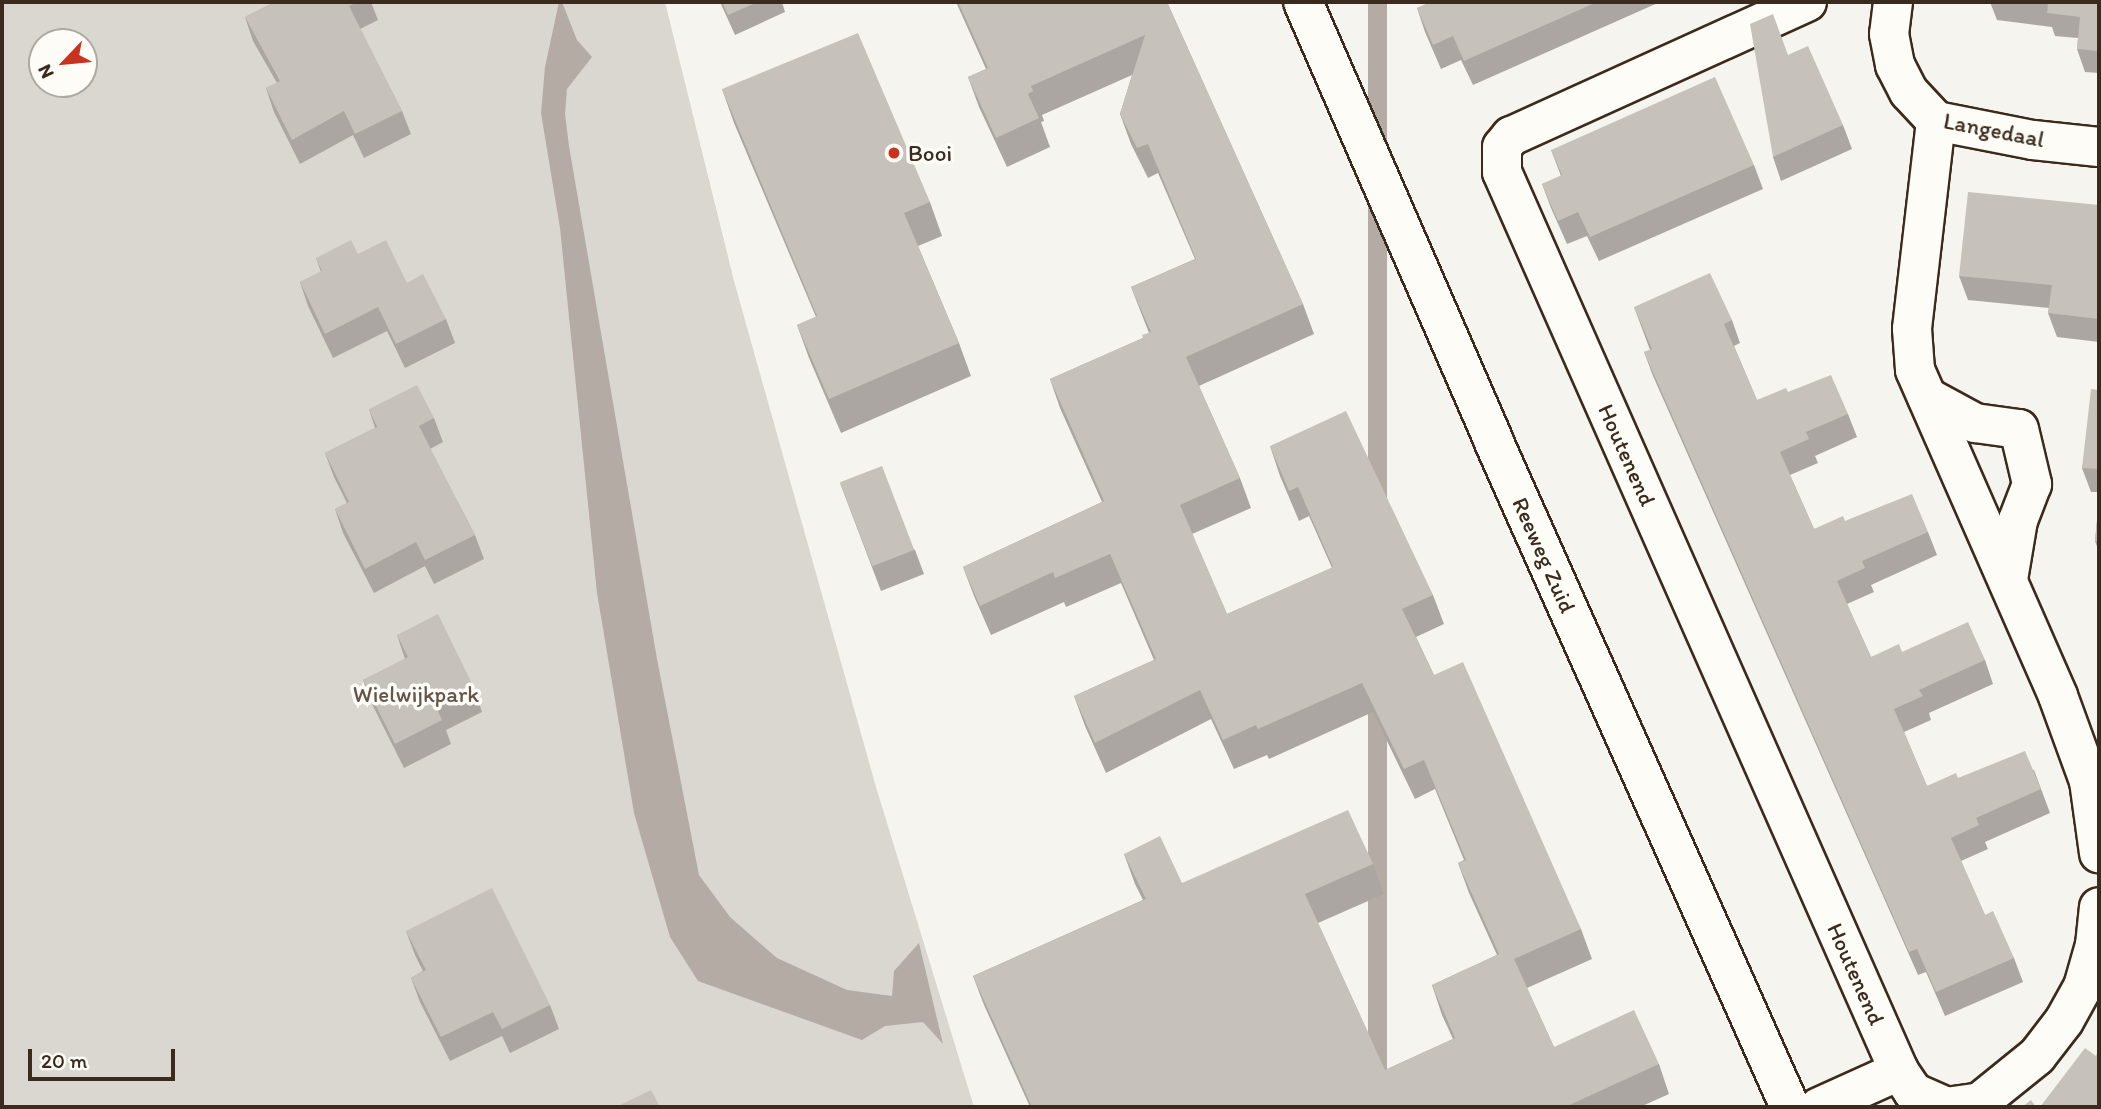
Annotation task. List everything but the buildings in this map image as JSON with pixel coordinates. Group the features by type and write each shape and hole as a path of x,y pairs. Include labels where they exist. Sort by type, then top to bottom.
{"street":[{"name":"Reeweg Zuid","path":"1303,2 1493,440 1790,1107"},
{"name":"Houtenend","path":"1807,2 1511,136 1502,147 1502,172 1899,1072 1913,1092 1946,1107 1980,1102 2007,1083 2037,1056 2064,1021 2083,987 2095,945 2099,907"},
{"name":"Langedaal","path":"1893,2 1889,34 1895,65 1909,92 1936,121 2033,140 2099,146"},
{"path":"1936,121 1912,329 1915,370 2058,696 2089,781 2099,853"},
{"path":"1927,397 1975,423 2018,429 2032,484 2018,520 2008,580"},
{"path":"1824,1105 1899,1072"}],"green space":[{"name":"Wielwijkpark","path":"2,2 665,2 734,281 876,787 974,1107 2,1107"}],"shaded area":[{"path":"559,2 562,2 577,40 592,57 567,89 565,114 569,146 657,659 699,875 730,917 777,958 847,990 892,996 894,971 919,943 943,1044 923,1022 885,1026 862,1040 698,981 670,937 634,813 597,593 560,228 541,113 545,67"},
{"path":"1368,2 1387,2 1387,1107 1368,1107"}],"place":[{"name":"Booi","path":"894,153"}]}
